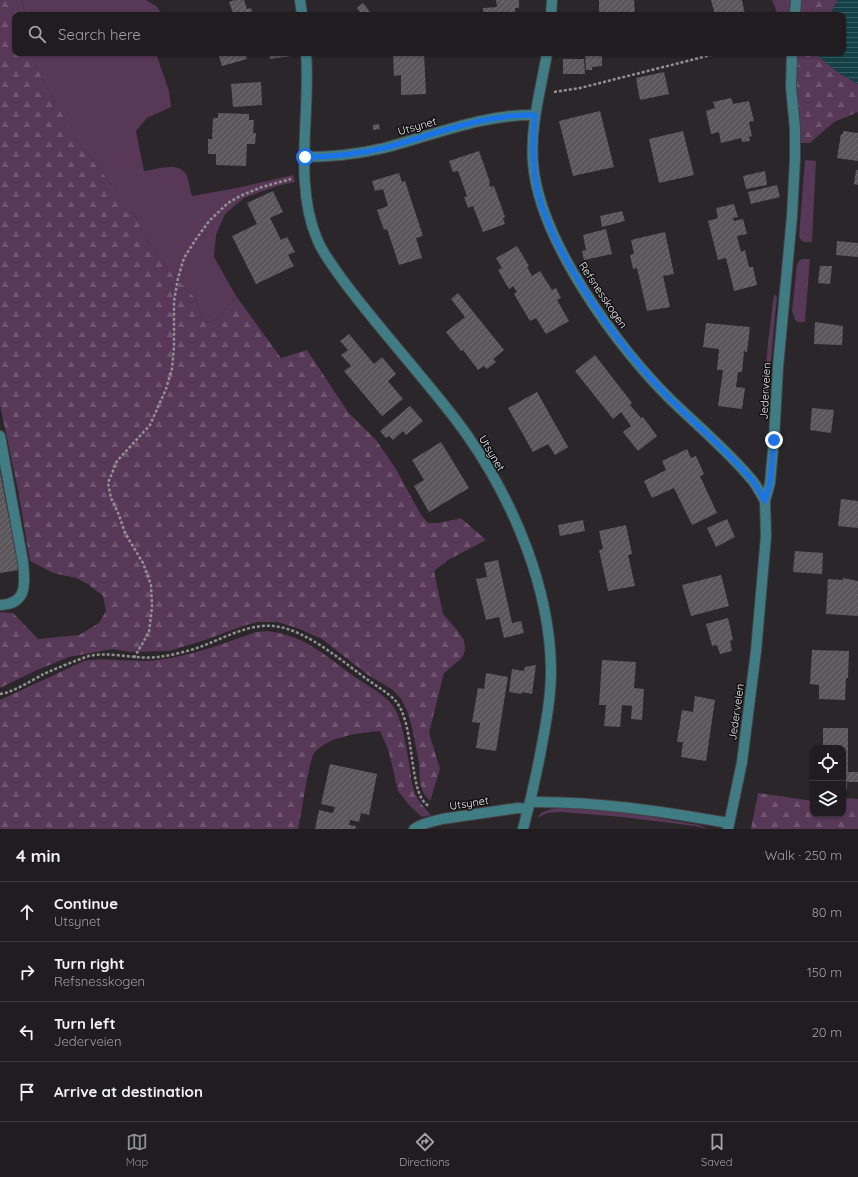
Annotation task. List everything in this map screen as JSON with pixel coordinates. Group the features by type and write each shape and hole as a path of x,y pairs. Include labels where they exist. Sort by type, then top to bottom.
{"street":[{"path":"300,0 302,12"},
{"path":"551,12 552,0"},
{"path":"795,12 796,0"},
{"name":"Utsynet","path":"306,56 306,198 309,219 318,242 328,260 362,307 415,369 468,435 510,510 521,534 537,578 549,633 550,690 546,724 530,806 523,829"},
{"name":"Refsnesskogen","path":"546,56 535,115 533,163 539,196 545,216 561,250 581,285 608,325 635,360 669,398 731,457 753,481 765,501"},
{"name":"Jederveien","path":"643,810 729,826 742,762 756,651 766,536 765,501 770,483 778,367 792,216 795,129 791,87 792,56"},
{"name":"Utsynet","path":"305,157 348,155 382,148 480,121 514,115 535,115"},
{"path":"0,436 23,562 24,576 21,596 15,602 0,605"},
{"name":"Utsynet","path":"414,829 418,826 442,819 550,802 643,810"}],"path":[{"path":"540,94 580,88 707,56"},
{"path":"134,658 149,632 152,607 151,585 143,563 125,533 111,498 108,483 117,461 150,425 166,389 172,369 174,347 174,301 178,278 184,258 196,238 210,220 228,203 240,196 262,187 305,174"},
{"path":"1,695 45,673 88,656 99,655 134,658 157,657 203,646 250,628 263,626 286,629 304,636 330,651 361,676 383,690 395,700 405,721 410,741 415,782 420,796 425,804 440,814 442,819"}],"green space":[{"path":"0,0 22,0 24,12 12,12 12,56 33,56 42,79 75,137 117,192 131,207 144,236 169,270 194,297 204,321 212,322 219,317 236,296 281,358 307,350 348,412 376,440 396,469 421,515 428,523 439,523 461,518 486,540 448,560 434,571 443,614 464,640 465,650 462,658 444,673 429,733 440,769 430,801 424,794 420,784 419,763 413,732 408,713 401,699 393,690 368,675 322,639 297,628 277,622 258,622 246,625 169,651 130,652 113,649 69,657 0,688 0,612 13,613 38,639 79,635 99,623 106,611 103,596 88,584 76,578 53,573 30,561 18,490 0,405"},
{"path":"22,0 146,0 156,6 161,12 24,12"},
{"path":"772,0 816,0 811,12 777,12"},
{"path":"816,0 838,0 832,12 811,12"},
{"path":"33,56 157,56 169,91 171,107 147,118 136,131 144,171 166,167 178,168 182,170 187,176 192,196 237,188 293,175 295,182 277,186 244,198 225,214 216,235 214,257 236,296 219,317 212,322 204,321 194,297 169,270 144,236 131,207 117,192 75,137 42,79"},
{"path":"796,56 818,56 839,73 858,84 858,112 834,122 810,143 801,143 795,86"},
{"path":"805,160 816,161 812,242 804,242 799,236"},
{"path":"803,259 810,259 805,322 798,322 795,320 792,311 797,264"},
{"path":"774,294 777,297 768,391 764,392 768,342"},
{"path":"268,631 295,638 307,643 381,694 394,707 402,727 414,791 420,802 431,815 422,817 409,805 398,791 389,752 380,731 354,734 336,739 320,747 314,753 298,829 0,829 0,700 84,661 149,661 171,658 208,649 256,632"},
{"path":"758,793 810,801 810,817 846,817 846,799 858,799 858,829 751,829"},
{"path":"577,808 629,814 699,825 707,829 695,826 622,817 560,812 547,813 537,818 539,815 550,809"}],"water":[{"path":"838,0 858,0 858,84 839,73 818,56 846,56 846,12 832,12"}],"building":[{"path":"244,0 247,9 251,8 252,12 233,12 229,2"},
{"path":"496,0 519,0 519,8 515,8 516,12 483,12 483,8 497,7"},
{"path":"599,0 634,0 635,12 599,12"},
{"path":"711,0 742,0 744,12 714,12"},
{"path":"363,3 370,12 360,12 357,8"},
{"path":"219,56 246,56 247,59 222,66"},
{"path":"270,56 292,56 270,59"},
{"path":"393,56 424,56 426,94 401,95 401,75 394,76"},
{"path":"585,56 602,56 602,66 592,67 592,70 586,70"},
{"path":"563,59 584,59 585,74 563,74"},
{"path":"664,72 669,94 640,100 636,78"},
{"path":"261,82 262,105 233,107 231,84"},
{"path":"731,98 733,104 749,101 754,121 749,122 752,136 749,137 750,141 742,142 741,138 721,143 719,132 711,134 706,111 715,108 713,102"},
{"path":"600,111 614,167 573,176 559,121"},
{"path":"218,113 249,114 249,120 254,120 253,133 256,133 255,144 247,144 246,166 216,165 216,154 208,154 208,139 212,139 213,118 218,118"},
{"path":"379,124 380,129 373,130 373,125"},
{"path":"683,131 694,175 659,183 649,139"},
{"path":"843,131 858,133 858,161 837,158 841,134 843,134"},
{"path":"479,151 490,182 490,187 494,186 505,217 503,218 505,224 483,232 473,206 468,208 464,197 467,196 458,171 453,172 449,161"},
{"path":"856,170 858,170 858,185 854,184"},
{"path":"765,171 767,185 746,189 743,176"},
{"path":"399,173 402,182 405,181 423,236 416,238 422,258 399,265 387,229 384,230 377,210 388,206 383,189 375,191 372,181"},
{"path":"777,185 780,197 751,204 748,192"},
{"path":"273,191 283,212 270,218 281,240 287,237 295,252 288,255 294,266 256,284 232,236 257,224 247,203"},
{"path":"734,204 738,217 733,218 734,221 743,219 747,234 737,236 741,252 745,250 749,267 753,267 757,285 734,291 726,258 718,260 708,221 718,218 716,208"},
{"path":"622,211 625,221 602,227 600,216"},
{"path":"606,229 612,254 584,260 582,251 586,250 583,235"},
{"path":"665,232 674,274 663,276 670,307 647,311 637,268 633,269 630,255 634,254 631,240"},
{"path":"837,241 858,243 858,257 836,255"},
{"path":"517,246 529,266 527,267 532,276 540,271 552,290 556,288 561,298 557,300 569,321 546,334 536,318 530,321 514,294 517,292 513,286 509,289 498,270 502,268 496,258"},
{"path":"820,266 832,266 830,284 818,283"},
{"path":"458,293 504,350 493,359 496,362 487,369 484,366 478,370 463,350 461,351 446,332 465,317 451,299"},
{"path":"815,322 843,326 842,345 814,344"},
{"path":"706,323 750,327 747,352 744,351 742,372 738,372 736,387 745,388 742,409 718,406 723,370 717,370 719,349 703,347"},
{"path":"349,334 374,364 382,357 396,374 388,381 403,399 382,416 344,371 351,366 341,355 348,350 340,341"},
{"path":"595,355 632,403 630,405 641,418 643,417 657,436 638,451 623,432 631,426 621,412 613,419 575,371"},
{"path":"537,392 568,447 555,455 548,444 533,452 508,408"},
{"path":"410,406 423,421 406,435 403,431 393,440 389,436 386,438 380,431"},
{"path":"812,408 834,410 831,433 810,430"},
{"path":"441,442 469,488 429,512 414,486 424,480 412,460"},
{"path":"687,449 691,458 696,456 704,474 700,476 717,513 692,525 674,488 652,498 644,481 666,470 662,461"},
{"path":"0,472 19,570 0,573"},
{"path":"841,499 858,501 858,528 838,526"},
{"path":"727,519 735,537 716,547 707,528"},
{"path":"583,520 585,531 560,536 558,525"},
{"path":"626,525 632,554 628,555 635,586 608,591 599,550 603,549 599,531"},
{"path":"795,551 823,553 822,574 793,572"},
{"path":"498,560 512,623 521,621 524,633 504,638 499,617 486,620 476,579 487,577 484,563"},
{"path":"721,575 729,606 691,616 682,585"},
{"path":"843,578 858,581 858,616 826,614 828,579 843,580"},
{"path":"728,618 733,640 730,641 732,651 720,654 717,645 712,646 706,624"},
{"path":"812,650 849,651 848,678 846,678 845,700 819,699 819,685 810,684"},
{"path":"602,660 636,662 634,688 644,689 642,720 631,719 632,706 622,705 620,727 604,726 606,705 599,705"},
{"path":"536,665 532,694 509,692 512,669 524,671 525,667"},
{"path":"486,673 508,677 496,751 476,748 480,723 472,722 478,688 484,689"},
{"path":"695,696 715,700 706,761 681,757 683,742 677,742 682,710 693,712"},
{"path":"823,728 848,728 848,772 858,772 858,782 847,782 846,789 846,745 823,745"},
{"path":"330,764 377,774 369,815 361,813 359,822 350,820 349,825 356,826 355,829 315,829 319,810 333,813 335,807 321,804"}],"route":[{"path":"305,157 348,155 382,148 480,121 504,116 535,115 533,163 535,179 545,216 561,250 581,285 608,325 635,360 669,398 731,457 753,481 765,501 770,483 774,440"}]}
